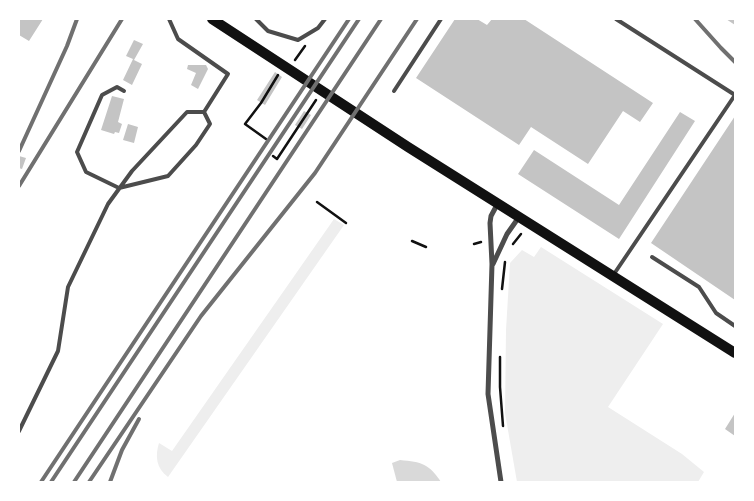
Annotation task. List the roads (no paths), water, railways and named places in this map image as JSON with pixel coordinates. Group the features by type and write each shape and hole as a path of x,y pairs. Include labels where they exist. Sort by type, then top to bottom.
{"main road":[{"path":"212,19 735,353"}],"street":[{"path":"498,203 491,216 492,264 488,394 501,482"},
{"path":"492,264 507,234 520,217"}],"lane":[{"path":"169,19 178,39 228,74 204,112"},
{"path":"256,19 268,31 298,40 318,28 325,19"},
{"path":"394,91 441,19"},
{"path":"612,275 635,245 735,94 616,19"},
{"path":"124,91 117,88 102,95 77,152 86,172 119,188 168,176 196,146 210,124 204,112"},
{"path":"19,431 58,351 68,287 108,204 132,171 187,112 204,112"},
{"path":"652,257 699,287 716,313 735,326"}],"railway":[{"path":"19,151 67,46 77,19"},
{"path":"19,186 122,19"},
{"path":"41,482 349,19"},
{"path":"51,482 359,19"},
{"path":"74,482 381,19"},
{"path":"89,482 201,316 315,173 417,19"},
{"path":"695,19 735,62"},
{"path":"110,482 122,450 139,419"}]}
